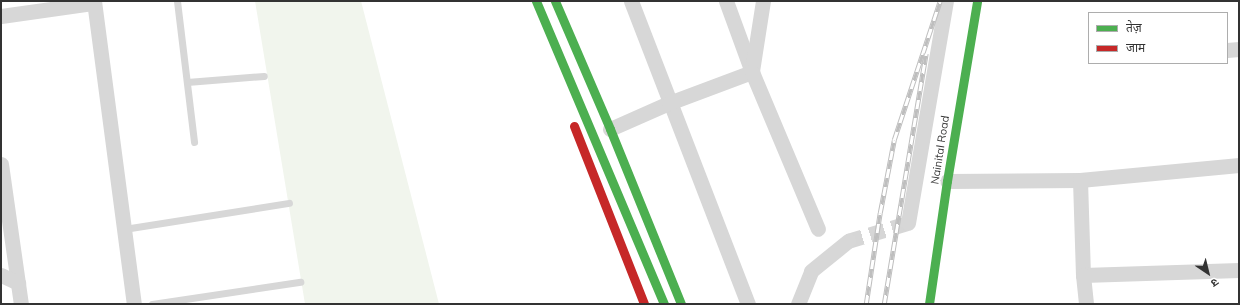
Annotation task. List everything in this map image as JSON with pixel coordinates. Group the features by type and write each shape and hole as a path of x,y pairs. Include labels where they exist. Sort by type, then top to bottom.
{"street":[{"path":"536,1 664,304"},
{"path":"555,1 610,129 681,304"},
{"path":"631,1 669,103 748,304"},
{"path":"726,1 752,72 818,229"},
{"path":"752,72 763,1"},
{"path":"908,223 946,1"},
{"name":"Nainital Road","path":"929,304 947,181 977,1"},
{"path":"1,16 94,2 134,304"},
{"path":"1228,50 1239,49"},
{"path":"610,129 669,103 752,72"},
{"path":"570,115 644,304"},
{"path":"1,164 21,304"},
{"path":"947,181 1080,180 1239,165"},
{"path":"1080,180 1083,275 1086,304"},
{"path":"798,304 811,271 848,241"},
{"path":"1083,275 1239,270"},
{"path":"1,275 18,283"}],"lane":[{"path":"177,1 194,142"},
{"path":"187,82 264,76"},
{"path":"124,229 289,203"},
{"path":"152,304 300,282"}],"shaded area":[{"path":"255,1 361,1 439,304 305,304"}],"tunnel":[{"path":"848,241 908,223"}],"railway":[{"path":"866,304 880,213 894,140 940,1"},
{"path":"884,304 926,54"}],"traffic: fast":[{"path":"536,1 664,304"},
{"path":"555,1 610,129 681,304"},
{"path":"929,304 947,181 977,1"}],"traffic: jam":[{"path":"574,126 644,304"}]}
